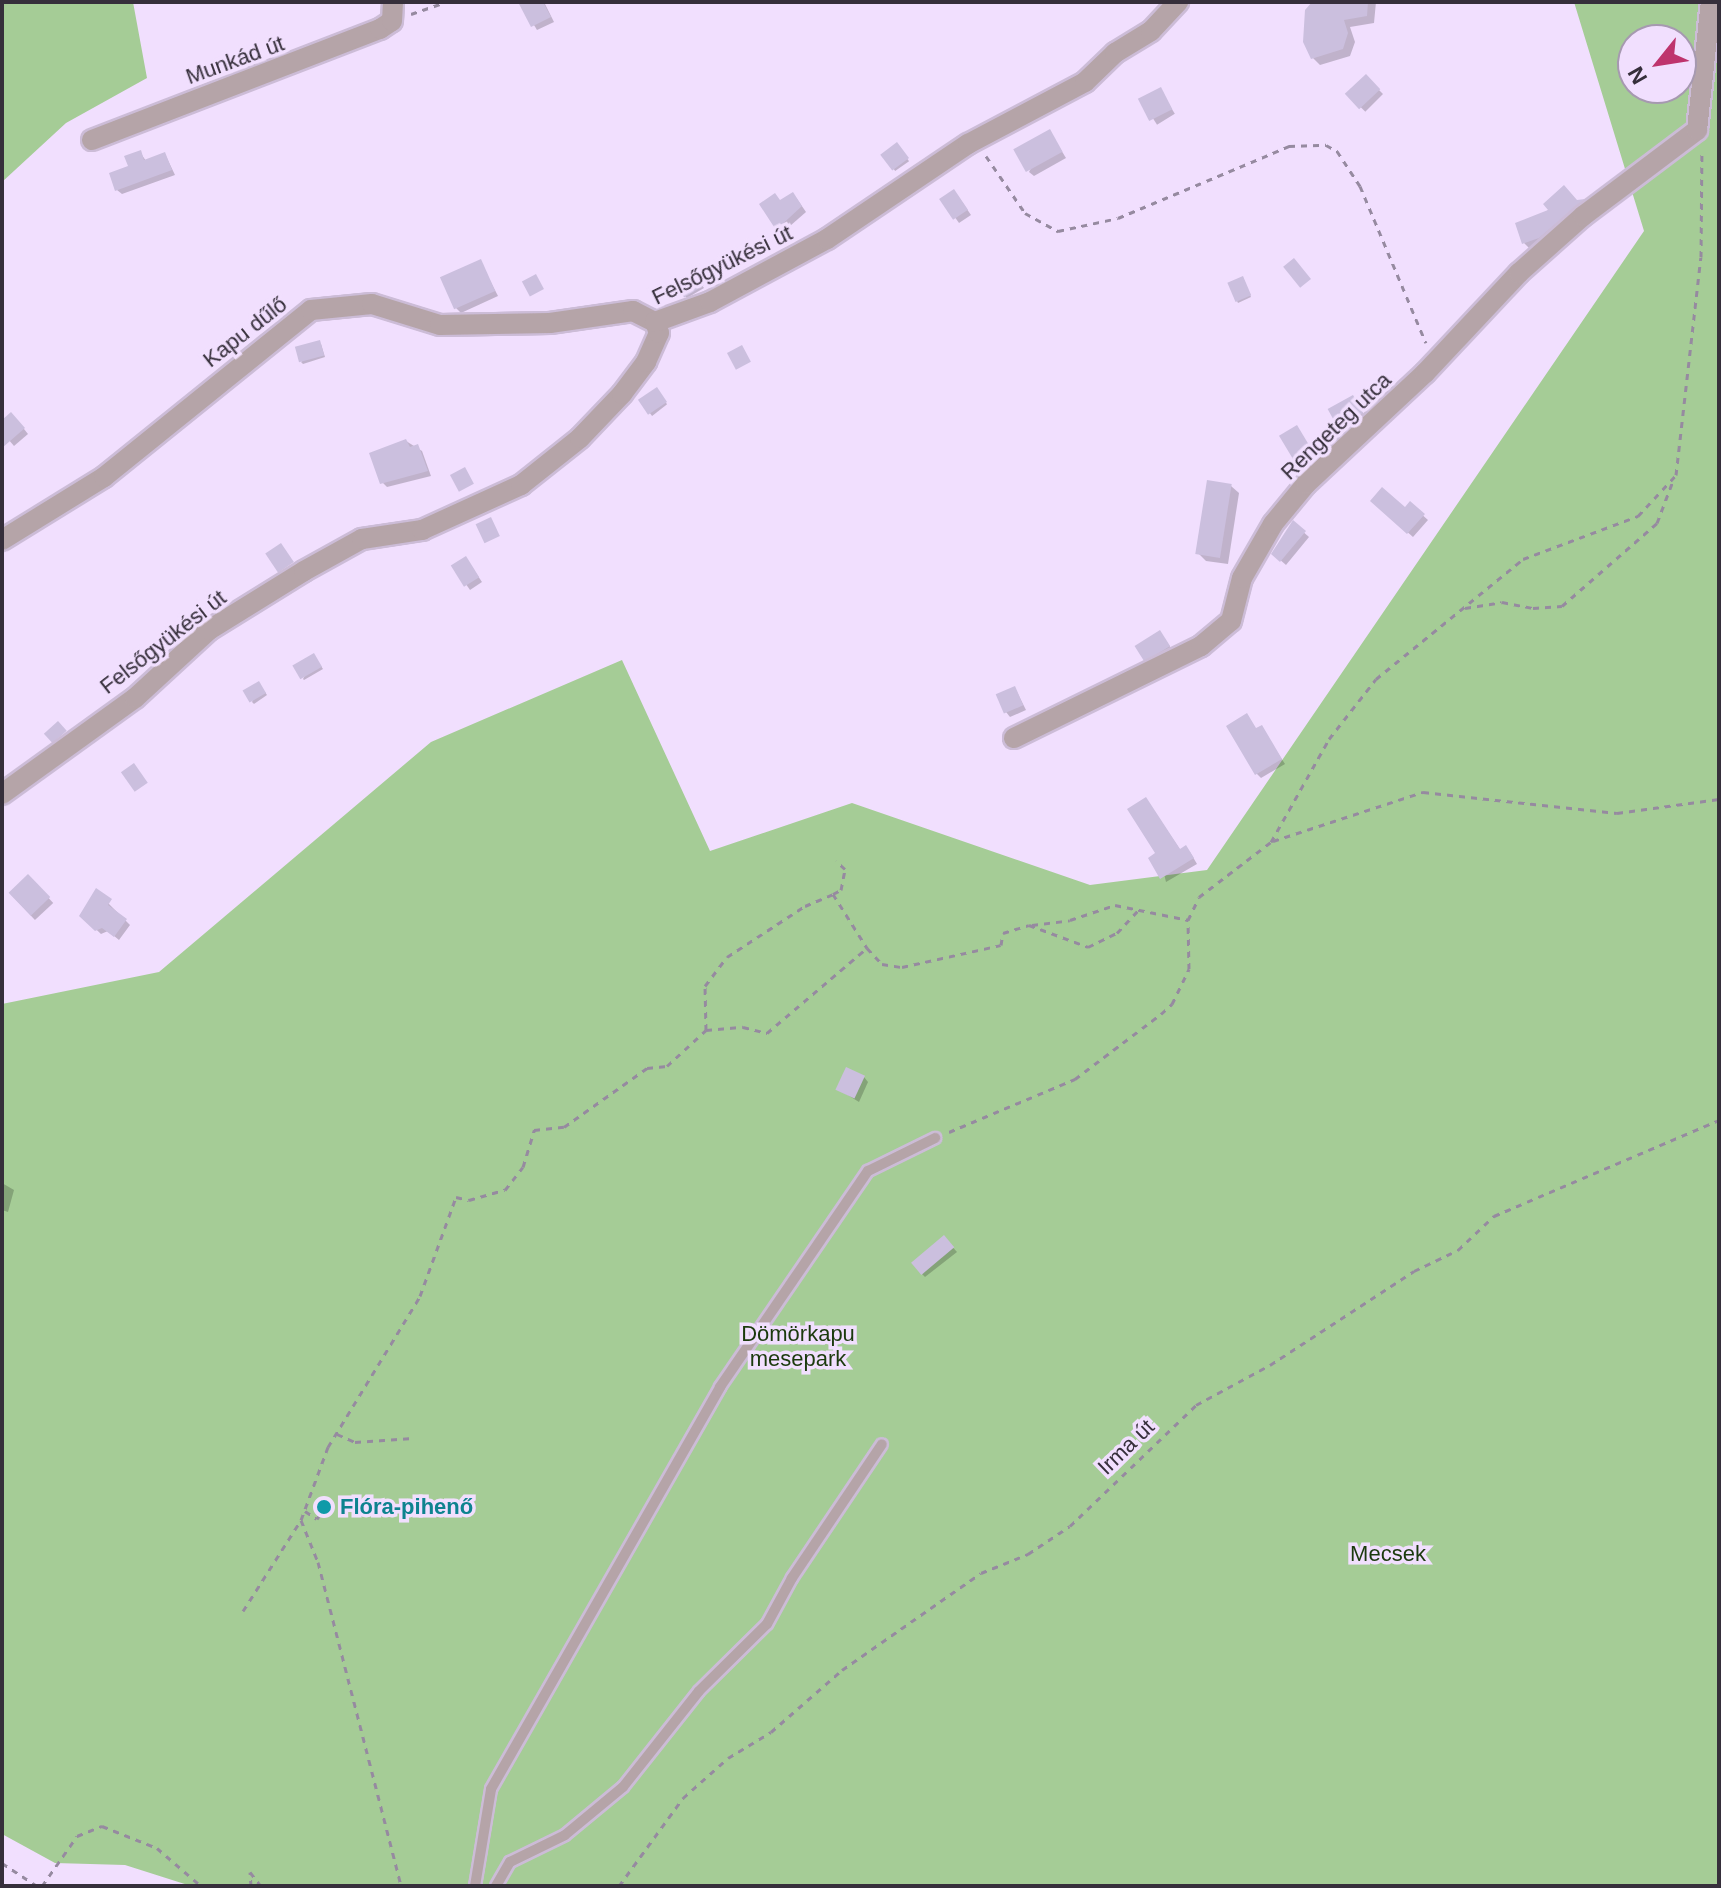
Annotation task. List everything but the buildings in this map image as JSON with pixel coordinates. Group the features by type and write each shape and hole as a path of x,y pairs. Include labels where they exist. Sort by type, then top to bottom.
{"street":[{"name":"Felsőgyükési út","path":"2,794 135,698 209,630 304,571 362,539 422,530 521,485 580,438 622,394 646,362 659,333 655,322 710,302 827,239 975,140 1085,82 1115,53 1151,31 1178,2"},
{"path":"1697,130 1711,2"},
{"name":"Munkád út","path":"92,140 244,84 393,12"},
{"name":"Rengeteg utca","path":"1014,738 1201,646 1231,621 1242,578 1273,524 1306,484 1434,363 1519,273 1583,216 1697,130"},
{"name":"Kapu dűlő","path":"2,540 104,477 311,310 350,302 372,304 440,325 550,323 633,311 655,322"}],"lane":[{"path":"475,1886 491,1789 720,1387 868,1171 935,1138"},
{"path":"496,1886 510,1862 565,1835 623,1787 699,1691 767,1624 792,1578 882,1444"}],"path":[{"path":"393,12 445,2"},
{"path":"1463,609 1502,602 1533,608 1562,606 1657,523 1676,475 1701,257 1703,161 1697,130"},
{"path":"975,140 1025,213 1058,231 1118,218 1289,146 1326,145 1337,151 1360,186 1434,363"},
{"path":"1271,842 1329,739 1376,679 1523,559 1638,516 1676,475"},
{"path":"935,1138 1075,1079 1161,1014 1172,1004 1189,969 1188,920 1199,897 1271,842 1423,792 1617,813 1719,799"},
{"path":"706,1030 705,986 727,957 772,924 841,890 845,869 836,861"},
{"path":"833,894 867,948 882,964 902,967 1001,945 1003,933 1029,925 1070,920 1115,905 1188,920"},
{"path":"1029,925 1088,947 1117,933 1139,909"},
{"path":"243,1611 301,1520 337,1434 420,1296 456,1197 469,1200 505,1190 523,1167 534,1130 564,1127 647,1068 667,1066 706,1030 743,1027 767,1033 867,948"},
{"name":"Irma út","path":"619,1886 683,1798 728,1758 771,1732 842,1670 981,1573 1028,1554 1070,1526 1196,1405 1270,1365 1414,1271 1458,1250 1494,1216 1719,1120"},
{"path":"337,1434 355,1442 413,1438"},
{"path":"305,1511 317,1519 321,1513"},
{"path":"301,1520 329,1600 401,1886"},
{"path":"2,1863 39,1886 77,1836 102,1826 157,1848 201,1886"},
{"path":"251,1886 250,1872 261,1886"}],"green space":[{"path":"2,2 133,2 147,78 66,123 2,182"},
{"name":"Mecsek","path":"1574,2 1719,2 1719,1886 191,1886 125,1865 55,1863 2,1834 2,1004 159,972 431,742 622,660 710,851 852,803 1090,885 1207,870 1644,231"}],"place":[{"name":"Flóra-pihenő","path":"324,1507"}],"park label":[{"name":"Dömörkapu mesepark","path":"798,1346"}]}
